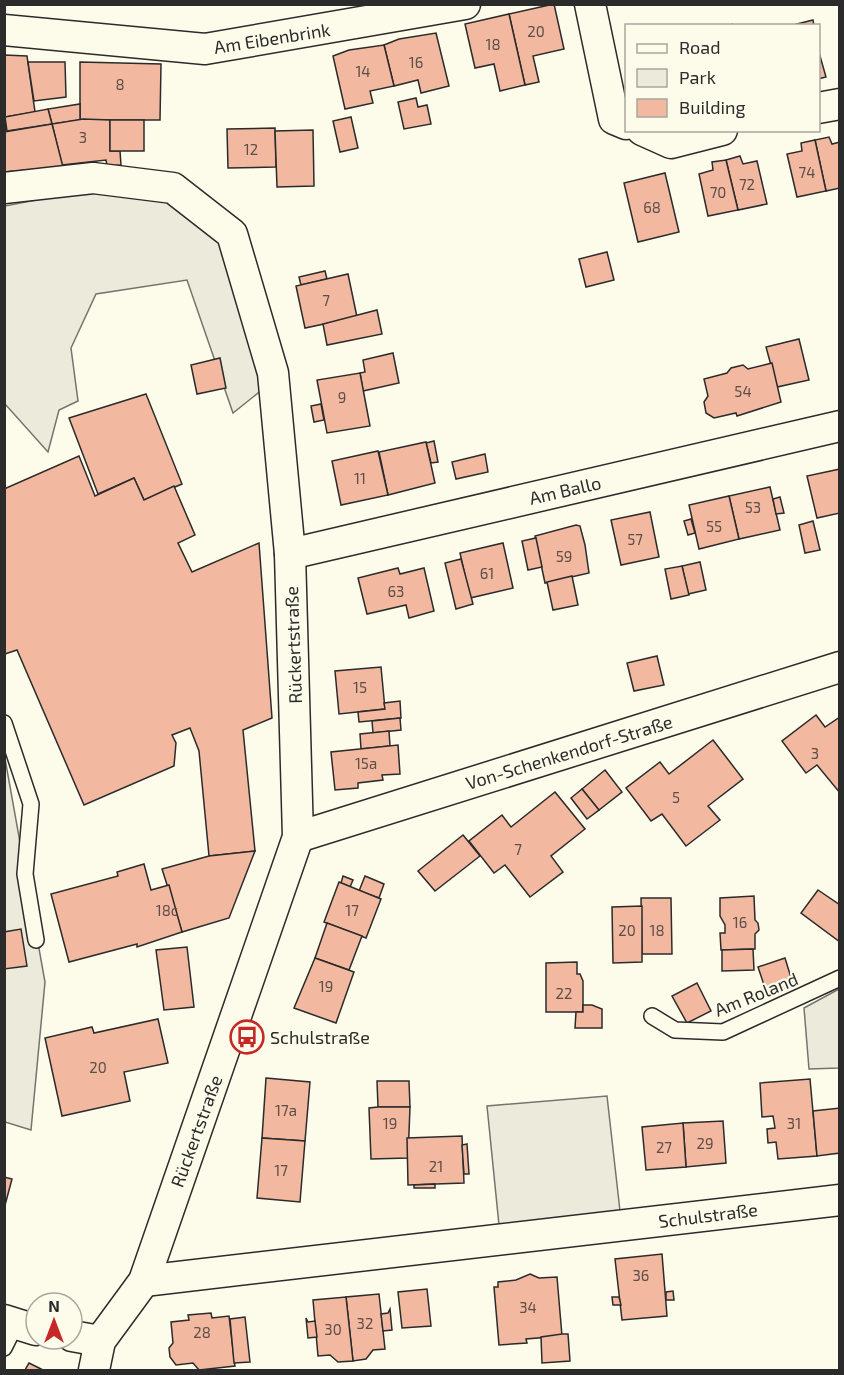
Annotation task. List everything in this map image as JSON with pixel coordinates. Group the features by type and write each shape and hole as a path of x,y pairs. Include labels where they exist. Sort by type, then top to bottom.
{"street":[{"name":"Am Eibenbrink","path":"4,30 205,49 465,4"},
{"path":"590,4 614,119 625,123"},
{"path":"820,108 840,104"},
{"path":"646,132 671,143 714,132"},
{"name":"Rückertstraße","path":"4,188 93,178 173,188 232,234 273,372 290,554 298,837 144,1281"},
{"name":"Am Ballo","path":"290,554 840,426"},
{"name":"Von-Schenkendorf-Straße","path":"298,837 840,667"},
{"name":"Schulstraße","path":"144,1281 840,1200"},
{"path":"94,1371 86,1339 144,1281"}],"lane":[{"path":"4,723 31,804 26,874 36,940"},
{"name":"Am Roland","path":"652,1016 675,1030 723,1032 840,978"}],"green space":[{"path":"92,189 173,197 218,236 263,389 233,413 187,280 96,294 71,348 78,401 59,410 48,452 5,404 5,206"},
{"path":"4,753 45,982 31,1130 5,1122"},
{"path":"839,989 839,1068 809,1069 804,1008"},
{"path":"607,1096 620,1211 499,1225 487,1106"}],"building":[{"path":"554,4 564,49 533,56 539,82 525,85 509,14"},
{"path":"509,14 525,85 500,91 494,64 475,68 465,24"},
{"path":"813,20 814,24 797,24"},
{"path":"436,33 449,86 421,93 418,80 394,86 384,45 399,39"},
{"path":"384,45 394,86 370,91 373,103 345,109 333,56 349,50"},
{"path":"4,55 27,56 35,112 5,117"},
{"path":"820,56 826,77 820,78"},
{"path":"28,62 65,62 66,97 34,101"},
{"path":"80,62 161,64 160,120 80,120"},
{"path":"416,98 418,107 427,105 431,124 404,129 398,102"},
{"path":"80,104 80,120 52,124 48,109"},
{"path":"48,109 52,124 7,131 5,117"},
{"path":"351,117 358,148 340,152 333,121"},
{"path":"83,119 110,120 110,151 120,151 121,165 107,166 106,160 62,165 52,124"},
{"path":"110,120 144,120 144,151 110,151"},
{"path":"52,124 63,167 4,172 4,132"},
{"path":"275,128 276,167 228,168 227,129"},
{"path":"313,130 314,186 277,187 275,131"},
{"path":"829,137 832,144 840,142 840,188 826,191 815,140"},
{"path":"815,140 826,191 797,197 787,154 802,151 801,143"},
{"path":"740,156 743,164 757,161 767,204 738,210 726,160"},
{"path":"726,160 738,210 708,216 699,174 713,170 712,162"},
{"path":"665,173 679,232 638,242 624,183"},
{"path":"607,252 614,280 586,287 579,259"},
{"path":"325,271 327,279 301,285 299,277"},
{"path":"348,274 357,317 305,328 296,286"},
{"path":"377,310 382,334 327,345 323,324"},
{"path":"799,339 809,380 777,387 766,347"},
{"path":"393,353 399,383 363,391 360,373 365,372 363,360"},
{"path":"220,358 226,388 197,394 191,365"},
{"path":"772,363 781,402 737,416 736,413 714,418 706,413 704,402 708,396 704,379 727,373 731,368 743,365 748,369"},
{"path":"360,373 370,426 327,433 317,380"},
{"path":"146,394 182,484 144,500 134,478 98,494 69,418"},
{"path":"321,404 324,420 314,422 311,406"},
{"path":"434,441 438,462 431,463 426,443"},
{"path":"426,442 435,483 388,495 379,452"},
{"path":"378,451 388,495 341,505 332,461"},
{"path":"485,454 488,472 456,479 452,462"},
{"path":"79,456 95,496 134,478 144,500 174,486 195,535 178,543 192,572 259,543 272,718 243,730 255,851 209,856 199,751 190,728 172,735 176,743 174,766 84,805 17,650 5,654 4,489"},
{"path":"840,469 840,513 817,518 807,476"},
{"path":"770,487 780,530 739,539 729,496"},
{"path":"729,496 739,539 699,549 689,505"},
{"path":"780,497 784,513 776,514 773,499"},
{"path":"650,512 659,557 621,565 611,520"},
{"path":"691,519 695,533 688,535 684,521"},
{"path":"813,521 820,550 805,553 799,525"},
{"path":"576,525 580,526 589,573 545,583 535,536"},
{"path":"536,538 542,567 528,570 522,541"},
{"path":"503,543 513,588 470,598 460,553"},
{"path":"461,559 473,604 456,609 445,563"},
{"path":"700,562 706,590 688,594 682,566"},
{"path":"682,566 689,595 671,599 665,569"},
{"path":"398,568 400,574 424,568 434,611 409,618 406,605 367,614 358,578"},
{"path":"572,576 578,605 553,610 547,582"},
{"path":"657,656 664,685 634,691 627,663"},
{"path":"381,667 385,709 339,714 335,671"},
{"path":"400,701 401,718 359,722 358,712 385,709 384,703"},
{"path":"816,715 825,727 840,717 840,793 817,765 806,773 782,741"},
{"path":"400,718 401,730 373,733 372,721"},
{"path":"389,731 390,746 361,749 360,734"},
{"path":"713,740 743,779 708,806 720,820 686,846 662,814 651,821 626,788 660,762 669,774"},
{"path":"398,745 400,774 382,775 383,780 358,783 358,788 335,790 331,752"},
{"path":"605,770 622,792 599,810 582,789"},
{"path":"582,789 599,810 587,819 571,798"},
{"path":"555,792 585,829 551,856 563,872 530,897 505,865 494,873 469,841 502,815 511,827"},
{"path":"463,835 480,856 435,891 418,871"},
{"path":"255,851 229,918 182,932 162,869 209,856"},
{"path":"144,864 151,890 169,885 182,932 137,947 137,944 69,962 51,894 118,876 117,872"},
{"path":"343,876 353,880 350,887 341,883"},
{"path":"365,876 384,884 379,898 359,891"},
{"path":"339,882 381,899 366,938 324,922"},
{"path":"818,890 840,905 840,942 801,913"},
{"path":"754,896 755,920 759,930 755,934 755,949 721,950 720,933 725,933 725,925 720,916 720,898"},
{"path":"641,898 671,898 672,954 642,954"},
{"path":"642,906 642,962 613,963 612,907"},
{"path":"327,923 362,936 349,970 315,958"},
{"path":"21,929 27,966 4,969 4,932"},
{"path":"187,947 194,1007 164,1010 156,950"},
{"path":"753,949 754,970 722,971 722,950"},
{"path":"315,958 354,972 336,1023 294,1008"},
{"path":"785,958 793,984 768,997 758,967"},
{"path":"577,962 577,974 580,974 583,981 583,1012 546,1012 546,963"},
{"path":"697,983 711,1011 687,1023 672,996"},
{"path":"583,1005 592,1005 602,1009 602,1028 575,1028 576,1012 583,1012"},
{"path":"158,1019 168,1063 124,1072 130,1101 62,1116 45,1038 92,1027 94,1033"},
{"path":"266,1078 310,1082 305,1141 262,1138"},
{"path":"810,1079 817,1156 778,1159 776,1142 768,1143 767,1129 775,1128 773,1116 762,1117 760,1083"},
{"path":"377,1081 409,1081 410,1107 378,1107"},
{"path":"410,1107 408,1158 371,1159 369,1108"},
{"path":"840,1108 840,1153 817,1156 813,1111"},
{"path":"723,1121 726,1163 686,1167 683,1123"},
{"path":"683,1123 686,1167 646,1170 642,1127"},
{"path":"462,1136 464,1183 408,1185 407,1138"},
{"path":"262,1138 305,1141 300,1202 257,1198"},
{"path":"467,1144 469,1174 464,1174 462,1145"},
{"path":"4,1177 12,1179 4,1209"},
{"path":"435,1184 435,1188 414,1188 414,1185"},
{"path":"662,1254 667,1316 622,1320 615,1259"},
{"path":"530,1274 539,1278 557,1277 562,1336 526,1339 527,1343 499,1345 494,1287 498,1287 498,1282 516,1280"},
{"path":"427,1289 431,1326 402,1328 398,1292"},
{"path":"673,1291 674,1300 666,1300 666,1292"},
{"path":"379,1294 385,1349 373,1350 366,1359 353,1361 346,1297"},
{"path":"346,1297 353,1361 338,1362 330,1355 318,1356 313,1300"},
{"path":"612,1297 619,1297 621,1305 613,1305"},
{"path":"390,1309 392,1330 383,1331 381,1314 388,1313"},
{"path":"211,1313 212,1318 229,1316 235,1366 199,1370 193,1363 176,1365 170,1357 169,1348 173,1343 171,1322 189,1320 188,1315"},
{"path":"245,1317 250,1362 234,1363 230,1319"},
{"path":"306,1318 308,1322 315,1321 317,1337 308,1338"},
{"path":"568,1334 570,1361 542,1363 541,1337"},
{"path":"29,1363 43,1370 25,1370"}],"place":[{"name":"Schulstraße","path":"247,1037"}]}
